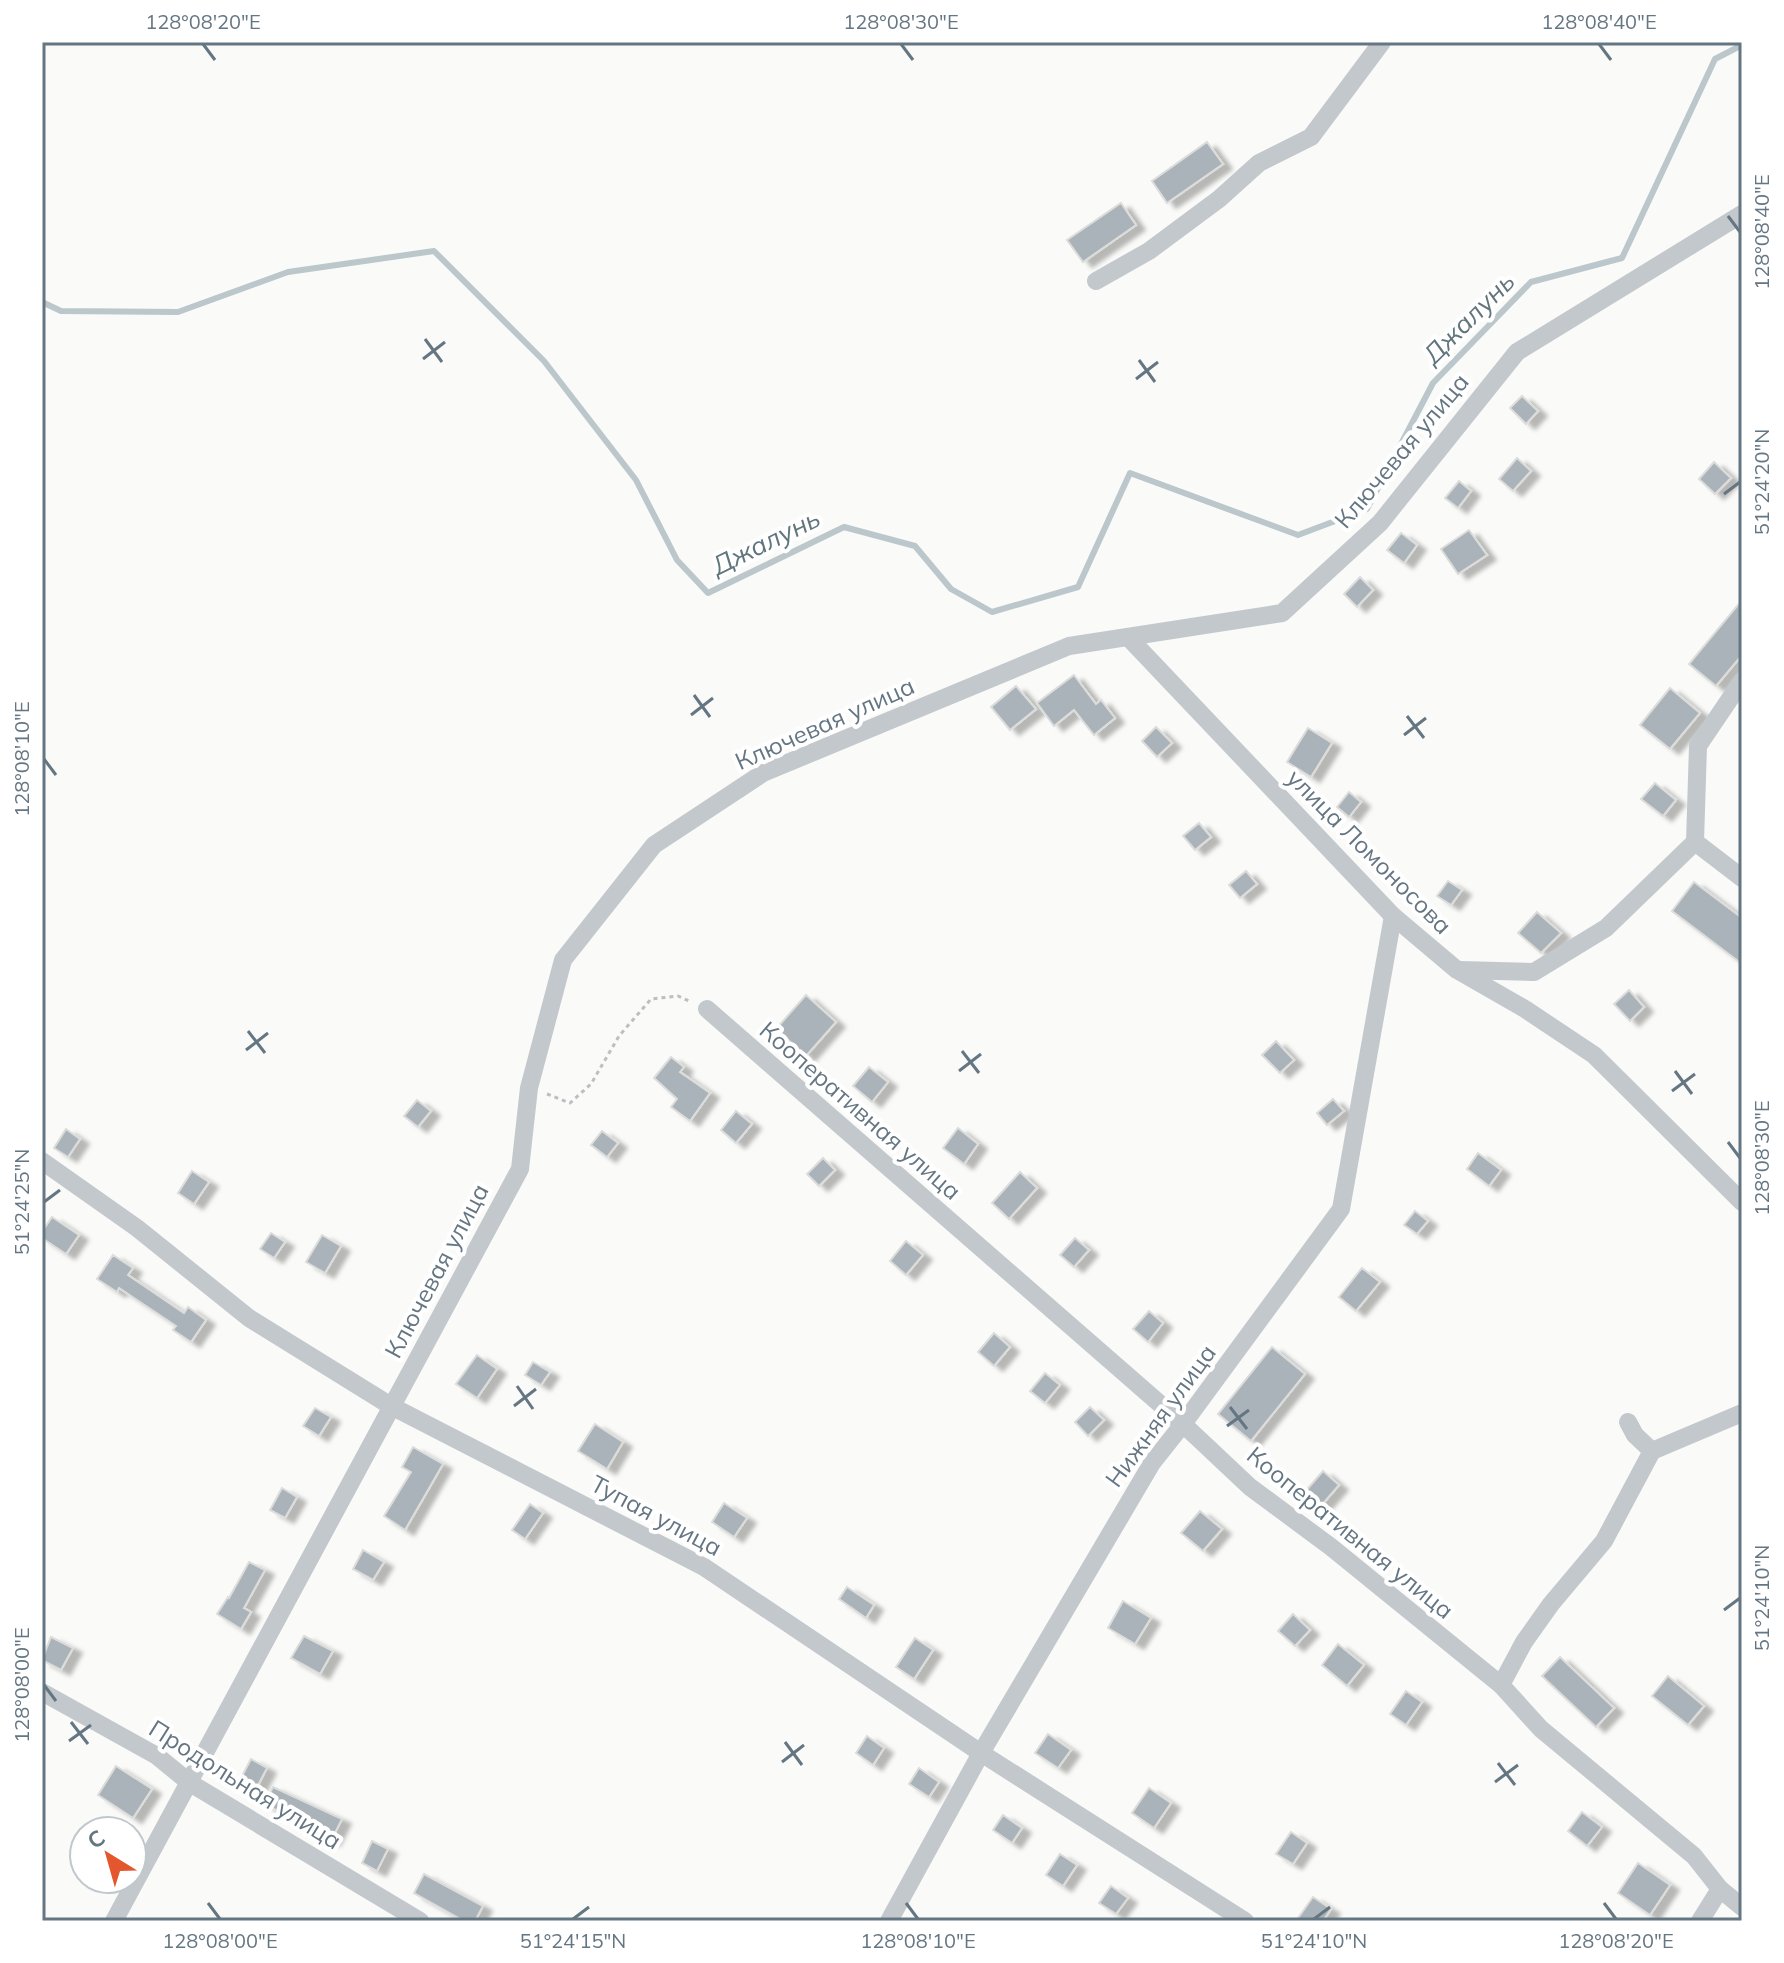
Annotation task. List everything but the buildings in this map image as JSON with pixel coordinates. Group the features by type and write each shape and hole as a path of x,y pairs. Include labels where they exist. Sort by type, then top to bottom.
{"street":[{"path":"1096,281 1149,251 1219,199 1259,163 1311,137 1382,42"},
{"name":"Ключевая улица","path":"114,1921 520,1169 529,1088 563,960 654,845 763,773 1069,646 1282,613 1380,523 1517,352 1742,214"},
{"name":"улица Ломоносова","path":"1128,637 1393,916 1457,970 1525,1009 1594,1055 1742,1202"},
{"path":"1457,970 1534,972 1606,928 1695,842 1698,746 1742,681"},
{"path":"1695,842 1742,878"},
{"name":"Нижняя улица","path":"889,1921 981,1753 1152,1463 1341,1209 1393,916"},
{"name":"Кооперативная улица","path":"707,1009 1183,1424 1250,1487 1331,1547 1501,1685 1541,1729 1694,1856 1720,1889 1742,1907"},
{"name":"Тупая улица","path":"42,1161 137,1228 249,1318 391,1406 704,1567 981,1753 1245,1921"},
{"path":"1501,1685 1524,1642 1551,1604 1604,1541 1652,1451 1742,1413"},
{"path":"1628,1422 1635,1435 1652,1451"},
{"name":"Продольная улица","path":"42,1692 157,1756 190,1783 420,1921"},
{"path":"1700,1921 1720,1889"}],"path":[{"path":"529,1088 570,1103 591,1084 619,1036 651,999 678,996 707,1009"}],"waterway":[{"name":"Джалунь","path":"42,302 61,311 178,312 288,272 434,251 544,361 636,480 677,560 708,593 844,527 915,546 951,589 992,612 1078,587 1130,473 1298,535 1367,509 1433,383 1531,282 1622,258 1715,59 1742,45"}]}
